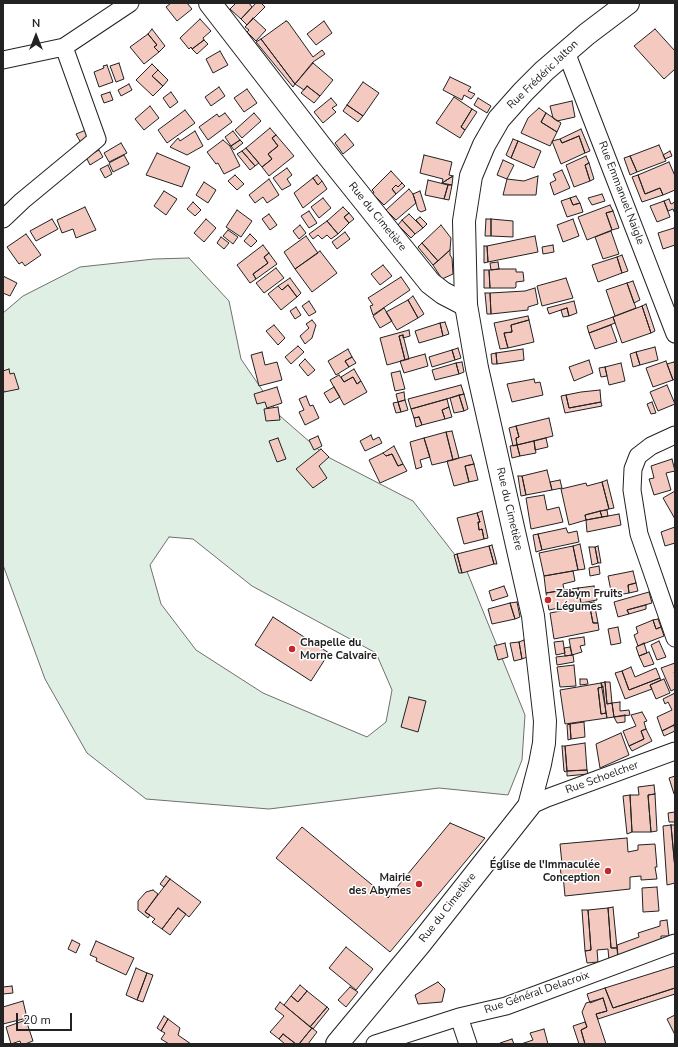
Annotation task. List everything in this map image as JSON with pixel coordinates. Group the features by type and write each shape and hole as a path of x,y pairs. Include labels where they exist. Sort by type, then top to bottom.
{"main road":[{"name":"Rue du Cimetière","path":"210,3 329,157 430,283 443,294 466,305 477,368 533,616 545,721 544,743 529,806 420,944 337,1044"},
{"name":"Rue Frédéric Jalton","path":"466,305 464,221 472,176 484,145 499,119 544,71 587,34 628,3"}],"street":[{"path":"3,60 64,47 130,3"},
{"path":"3,219 22,201 97,139 64,47"},
{"name":"Rue Emmanuel Naigle","path":"566,52 675,334"},
{"path":"675,435 651,446 638,456 632,469 632,490 639,534 672,619 675,638"},
{"name":"Rue Schoelcher","path":"529,806 675,751"},
{"name":"Rue Général Delacroix","path":"375,1044 459,1017 506,1006 675,943"},
{"path":"459,1017 468,1044"}],"green space":[{"path":"189,258 229,301 241,359 280,416 326,456 413,501 466,569 525,715 522,760 508,795 439,788 269,809 146,799 87,753 45,679 3,565 3,313 23,296 80,267 154,259","holes":["169,537 193,539 252,586 376,653 392,690 386,722 367,737 263,693 196,650 161,604 150,565"]}],"building":[{"path":"171,3 187,3 192,9 177,21 166,7"},
{"path":"236,3 249,3 252,7 241,19 230,9"},
{"path":"256,3 261,3 265,7 247,25 241,19"},
{"path":"253,18 266,30 256,41 247,32 249,30 245,27"},
{"path":"200,19 211,31 203,38 204,40 192,49 191,47 189,49 180,38"},
{"path":"286,21 313,57 322,50 325,54 313,62 295,84 261,39"},
{"path":"324,21 332,33 316,45 307,34"},
{"path":"152,29 165,46 159,52 154,47 157,45 148,34"},
{"path":"655,29 675,51 675,69 664,79 634,46"},
{"path":"148,34 157,45 154,47 159,52 144,64 130,47"},
{"path":"261,39 295,84 293,87 256,42"},
{"path":"204,40 208,44 197,54 192,49"},
{"path":"220,51 228,65 213,73 206,59"},
{"path":"119,63 124,79 116,82 110,66"},
{"path":"313,63 333,80 320,96 307,86 304,90 295,84"},
{"path":"152,64 158,70 152,76 163,86 153,96 136,80"},
{"path":"107,65 113,82 99,87 94,72 104,68 103,66"},
{"path":"158,70 168,80 163,86 152,76"},
{"path":"450,77 471,87 468,91 475,94 471,99 464,95 462,100 443,90"},
{"path":"363,82 379,93 363,116 347,105"},
{"path":"129,84 132,90 121,96 118,90"},
{"path":"307,86 320,96 314,103 301,93"},
{"path":"219,87 225,96 211,106 205,97"},
{"path":"247,89 257,103 244,112 234,98"},
{"path":"110,92 113,100 104,103 101,95"},
{"path":"171,92 178,102 170,108 163,98"},
{"path":"454,97 472,109 461,127 465,130 460,138 436,123"},
{"path":"331,98 337,105 332,108 336,112 323,123 314,112"},
{"path":"478,98 491,106 487,113 474,105"},
{"path":"572,101 575,117 557,121 553,118 550,106"},
{"path":"347,105 363,116 358,122 343,111"},
{"path":"150,106 159,118 144,130 135,119"},
{"path":"539,108 546,113 541,122 557,132 550,146 521,133 528,118"},
{"path":"472,109 477,112 465,130 461,127"},
{"path":"185,110 195,123 167,143 158,130"},
{"path":"225,113 232,122 208,140 199,127 217,114 219,117"},
{"path":"254,113 261,121 242,138 235,130"},
{"path":"546,113 561,123 557,132 541,122"},
{"path":"270,128 276,135 272,138 278,146 268,154 272,159 262,167 246,148"},
{"path":"581,129 590,151 585,153 579,136 562,143 560,139"},
{"path":"86,130 91,140 82,145 76,134"},
{"path":"195,131 203,146 187,155 170,147 178,138 180,141"},
{"path":"233,131 240,140 231,146 225,137"},
{"path":"345,134 354,145 343,154 335,143"},
{"path":"276,135 294,156 269,176 262,167 272,159 268,154 278,146 272,138"},
{"path":"579,136 585,153 561,164 552,141 560,139 562,143"},
{"path":"513,139 518,141 511,158 506,155"},
{"path":"223,140 230,146 240,166 224,174 218,163 216,164 207,152"},
{"path":"240,140 243,143 234,150 231,146"},
{"path":"518,141 541,151 534,168 511,158"},
{"path":"121,143 127,153 109,162 104,153"},
{"path":"659,145 666,161 637,172 630,156"},
{"path":"246,148 259,163 255,166 242,151"},
{"path":"99,150 103,157 90,165 86,157"},
{"path":"242,151 255,166 250,170 237,154"},
{"path":"670,151 672,156 665,159 663,155"},
{"path":"157,153 190,167 182,187 146,175"},
{"path":"124,155 129,164 113,172 109,163"},
{"path":"424,155 452,162 449,175 453,176 442,183 443,179 420,173"},
{"path":"586,156 589,163 585,165 590,181 574,187 566,165"},
{"path":"630,156 637,172 630,175 624,158"},
{"path":"503,160 514,165 507,179 497,175"},
{"path":"669,162 675,176 675,190 663,195 660,188 645,194 638,175"},
{"path":"589,163 594,179 590,181 585,165"},
{"path":"108,165 112,174 105,178 100,169"},
{"path":"287,168 292,175 287,179 291,185 282,190 273,178"},
{"path":"562,170 570,188 554,195 550,183 556,180 553,174"},
{"path":"391,171 402,183 398,187 396,185 392,189 396,194 384,205 373,194 374,192 372,190"},
{"path":"235,175 244,184 237,190 228,181"},
{"path":"317,175 322,181 318,185 313,178"},
{"path":"638,175 645,194 660,188 663,195 642,202 632,177"},
{"path":"453,176 452,185 442,183"},
{"path":"538,176 536,195 503,195 507,179 524,181"},
{"path":"313,178 318,185 322,181 327,189 303,208 294,193"},
{"path":"269,179 279,195 267,203 263,197 255,203 249,195"},
{"path":"428,180 448,185 444,199 425,195"},
{"path":"204,182 216,190 208,203 196,195"},
{"path":"402,183 405,186 396,194 392,189 396,185 398,187"},
{"path":"448,185 452,185 449,200 444,199"},
{"path":"409,189 413,194 416,203 396,220 386,210"},
{"path":"164,191 177,199 166,215 154,206"},
{"path":"420,191 426,210 421,212 418,210 413,194"},
{"path":"602,194 605,201 592,205 588,198"},
{"path":"576,196 580,203 573,205 570,198"},
{"path":"323,198 331,208 319,218 311,207"},
{"path":"570,198 573,205 580,203 583,212 567,217 561,201"},
{"path":"669,199 671,204 675,202 675,214 673,209 668,211 664,201"},
{"path":"664,201 670,217 657,222 650,206"},
{"path":"193,202 201,210 195,216 187,209"},
{"path":"610,205 613,211 606,213 612,230 587,240 578,217"},
{"path":"85,207 96,230 76,238 73,229 62,233 57,220"},
{"path":"343,207 349,213 344,217 349,223 338,234 327,221"},
{"path":"237,210 252,221 241,237 226,227"},
{"path":"309,211 317,223 309,228 301,216"},
{"path":"613,211 619,228 612,230 606,213"},
{"path":"349,213 354,219 349,223 344,217"},
{"path":"269,214 277,225 270,230 262,219"},
{"path":"409,214 423,228 415,234 402,220"},
{"path":"420,217 427,224 423,228 416,220"},
{"path":"52,219 58,229 36,241 30,231"},
{"path":"206,219 216,228 204,242 194,233"},
{"path":"486,219 491,219 491,236 485,236"},
{"path":"491,219 513,221 513,237 491,236"},
{"path":"573,219 579,236 563,242 557,225"},
{"path":"402,220 415,234 411,238 398,225"},
{"path":"327,221 338,234 331,239 327,235 322,239 318,235 313,239 309,234"},
{"path":"300,225 306,233 299,239 293,231"},
{"path":"441,225 451,238 450,250 438,261 422,243"},
{"path":"674,228 675,245 663,249 658,233"},
{"path":"228,230 238,237 233,244 223,236"},
{"path":"611,231 619,254 603,259 595,237"},
{"path":"345,232 350,239 337,249 332,242"},
{"path":"26,234 41,255 25,266 22,262 19,264 7,247"},
{"path":"250,234 257,241 251,247 244,241"},
{"path":"306,236 318,253 295,269 284,252"},
{"path":"535,236 538,252 488,262 487,246"},
{"path":"221,237 229,243 224,249 217,243"},
{"path":"422,243 438,261 433,265 418,247"},
{"path":"263,245 269,253 264,257 268,263 253,274 256,279 250,283 237,265"},
{"path":"553,245 554,252 543,254 542,247"},
{"path":"484,246 487,246 488,262 484,263"},
{"path":"450,250 453,274 442,279 433,265"},
{"path":"320,251 337,273 312,292 295,269"},
{"path":"269,253 277,264 256,279 253,274 268,263 264,257"},
{"path":"622,255 628,271 622,273 617,257"},
{"path":"617,257 622,273 598,282 592,265"},
{"path":"498,262 499,269 491,270 490,263"},
{"path":"383,265 392,276 380,285 371,274"},
{"path":"276,268 284,278 264,293 256,283"},
{"path":"516,269 516,272 523,272 524,281 516,282 515,288 490,288 489,270"},
{"path":"484,270 489,270 490,288 484,288"},
{"path":"3,276 17,283 10,296 3,293"},
{"path":"401,277 410,290 373,315 370,306 373,305 368,298"},
{"path":"290,278 301,293 297,297 288,285 282,290 278,286"},
{"path":"566,278 573,298 542,306 537,286"},
{"path":"633,281 640,300 634,303 627,283"},
{"path":"627,283 636,308 615,316 606,290"},
{"path":"288,285 297,297 281,310 268,294 278,286 282,290"},
{"path":"535,288 538,304 528,307 528,310 491,314 490,293 525,291"},
{"path":"485,293 490,293 491,314 487,314"},
{"path":"413,296 424,314 418,318 408,300"},
{"path":"408,300 418,318 397,330 386,312"},
{"path":"309,301 316,312 309,316 302,306"},
{"path":"574,301 577,313 569,316 567,308 549,314 547,308"},
{"path":"646,304 655,331 651,333 642,306"},
{"path":"642,306 651,333 622,343 613,317"},
{"path":"296,307 301,315 295,319 290,311"},
{"path":"384,308 392,321 380,328 373,316"},
{"path":"567,308 569,316 563,317 561,310"},
{"path":"528,316 529,320 511,325 512,332 504,333 508,348 500,349 494,323"},
{"path":"613,317 615,323 589,333 587,326"},
{"path":"312,320 316,325 312,338 305,344 300,336 309,328 306,324"},
{"path":"529,320 534,342 508,348 504,333 512,332 511,325"},
{"path":"445,322 449,334 443,336 440,323"},
{"path":"440,323 443,336 419,343 415,331"},
{"path":"274,325 285,338 278,345 266,331"},
{"path":"611,325 617,342 595,349 589,333"},
{"path":"409,330 410,336 403,338 403,335 399,336 405,360 387,365 380,338"},
{"path":"403,335 409,359 405,360 399,336"},
{"path":"298,346 304,352 291,364 285,357"},
{"path":"655,347 658,360 640,365 636,352"},
{"path":"458,348 461,358 455,360 452,350"},
{"path":"348,349 352,357 345,361 349,367 336,375 328,361"},
{"path":"523,349 524,360 497,364 496,353"},
{"path":"452,350 455,360 432,367 429,357"},
{"path":"262,352 265,365 277,362 282,380 259,386 251,355"},
{"path":"636,352 640,365 633,367 630,354"},
{"path":"496,353 497,364 492,364 491,354"},
{"path":"425,354 428,366 404,373 400,361"},
{"path":"352,357 356,363 349,367 345,361"},
{"path":"305,359 315,370 308,376 299,365"},
{"path":"589,360 593,373 574,381 569,367"},
{"path":"666,361 673,380 653,387 646,368"},
{"path":"462,362 464,372 459,374 456,363"},
{"path":"674,362 675,379 673,380 667,364"},
{"path":"456,363 459,374 435,380 432,370"},
{"path":"621,363 625,381 609,385 605,367"},
{"path":"605,367 607,376 601,377 599,368"},
{"path":"9,369 10,374 14,373 19,389 4,392 3,371"},
{"path":"354,369 361,381 357,384 353,377 344,382 341,377"},
{"path":"400,371 405,389 395,391 391,373"},
{"path":"339,375 344,382 353,377 357,384 361,381 367,392 344,405 330,380"},
{"path":"534,379 535,383 540,382 543,395 512,402 507,384"},
{"path":"461,385 464,394 411,409 408,399"},
{"path":"667,385 675,404 658,411 650,392"},
{"path":"277,387 282,403 267,408 265,402 257,404 254,394"},
{"path":"334,387 340,397 330,403 324,393"},
{"path":"600,390 601,402 569,408 566,395"},
{"path":"404,392 405,400 398,402 396,394"},
{"path":"464,394 468,409 464,411 459,395"},
{"path":"459,395 464,411 454,413 450,398"},
{"path":"566,395 569,408 601,402 602,406 565,413 561,396"},
{"path":"306,396 310,406 313,405 319,418 305,425 299,412 304,410 299,399"},
{"path":"447,399 449,407 442,410 445,419 422,425 419,417 414,418 411,409"},
{"path":"405,400 408,410 401,412 398,402"},
{"path":"398,402 401,412 396,413 393,403"},
{"path":"652,402 656,413 651,414 647,404"},
{"path":"278,407 280,420 266,421 264,409"},
{"path":"449,407 452,417 445,419 442,410"},
{"path":"419,417 422,425 416,427 414,418"},
{"path":"549,418 553,436 517,445 516,438 519,437 516,426"},
{"path":"516,426 519,437 516,438 517,445 513,446 509,428"},
{"path":"452,431 459,458 453,460 446,432"},
{"path":"446,432 453,460 432,465 424,438"},
{"path":"371,435 373,440 379,437 382,443 365,451 360,441"},
{"path":"318,436 322,446 314,450 309,440"},
{"path":"278,438 286,459 277,462 269,441"},
{"path":"424,438 430,457 420,460 422,467 416,469 410,442"},
{"path":"546,438 548,447 535,450 534,441"},
{"path":"534,441 536,453 520,456 517,445"},
{"path":"517,445 520,456 512,458 510,446"},
{"path":"394,446 403,464 398,466 392,454 386,456 383,453"},
{"path":"321,449 329,457 319,466 327,478 313,488 296,469"},
{"path":"383,453 386,456 392,454 398,466 403,464 407,471 380,483 369,460"},
{"path":"471,455 474,464 465,466 469,482 454,486 447,461"},
{"path":"672,459 675,471 666,473 671,490 654,495 649,479 654,478 651,466"},
{"path":"474,464 478,480 469,482 465,466"},
{"path":"547,470 552,490 526,495 522,476"},
{"path":"518,476 522,476 526,495 521,496"},
{"path":"560,480 562,488 552,490 550,482"},
{"path":"607,480 614,508 609,509 602,482"},
{"path":"602,482 609,509 585,515 586,520 569,525 561,489 586,483 587,486"},
{"path":"675,491 675,519 663,498"},
{"path":"544,495 547,510 559,507 563,522 531,529 526,498"},
{"path":"607,510 608,516 602,517 600,511"},
{"path":"482,511 488,538 484,539 482,529 479,530 478,522 480,522 477,513"},
{"path":"600,511 602,517 586,520 585,515"},
{"path":"477,513 480,522 478,522 479,530 482,529 484,539 464,544 457,518"},
{"path":"619,514 621,525 587,532 586,520"},
{"path":"675,527 675,543 665,546 661,532"},
{"path":"566,528 568,533 577,531 579,542 542,550 538,534"},
{"path":"538,534 542,550 536,552 533,535"},
{"path":"580,544 585,569 578,570 573,546"},
{"path":"492,545 497,564 494,564 489,546"},
{"path":"489,546 494,564 462,573 457,554"},
{"path":"573,546 578,570 544,576 539,553"},
{"path":"598,546 601,563 598,563 595,547"},
{"path":"589,547 595,547 598,563 592,565"},
{"path":"457,554 462,573 459,573 454,555"},
{"path":"599,566 600,574 590,576 589,568"},
{"path":"573,571 575,581 563,584 564,590 546,593 544,576"},
{"path":"633,571 636,583 628,585 629,593 612,596 608,576"},
{"path":"636,583 638,591 629,593 628,585"},
{"path":"504,586 508,596 492,601 489,591"},
{"path":"594,586 597,600 581,603 578,588"},
{"path":"578,588 581,603 549,610 546,593"},
{"path":"649,592 652,603 627,610 629,614 618,617 614,602"},
{"path":"517,602 520,617 515,619 510,603"},
{"path":"594,602 598,623 593,623 589,603"},
{"path":"510,603 515,619 492,624 488,609"},
{"path":"589,603 593,623 598,623 599,630 554,639 550,613 576,608 576,606"},
{"path":"646,605 646,609 629,614 627,610"},
{"name":"Chapelle du Morne Calvaire","path":"273,617 329,653 311,681 255,645"},
{"path":"658,619 661,627 656,629 653,620"},
{"path":"653,620 656,629 661,627 664,636 638,646 634,635 638,633 636,627"},
{"path":"618,627 621,643 611,645 608,629"},
{"path":"584,637 585,645 580,646 582,652 572,655 569,639"},
{"path":"524,640 527,657 522,659 519,642"},
{"path":"563,641 565,653 556,655 554,642"},
{"path":"659,641 666,657 657,660 651,645"},
{"path":"519,642 522,659 514,661 510,643"},
{"path":"505,643 508,657 498,660 494,646"},
{"path":"644,643 647,653 639,656 636,647"},
{"path":"570,647 572,655 565,656 564,648"},
{"path":"649,652 654,664 644,667 639,656"},
{"path":"573,655 574,662 557,665 556,657"},
{"path":"675,663 675,689 671,691 661,668"},
{"path":"574,665 576,686 560,687 557,667"},
{"path":"631,667 635,677 656,668 660,678 629,690 622,671"},
{"path":"622,671 629,690 660,678 661,680 650,685 652,689 625,699 615,673"},
{"path":"580,679 587,679 588,684 580,685"},
{"path":"664,679 670,693 656,699 650,685"},
{"path":"605,682 607,704 612,703 614,717 607,718 601,683"},
{"path":"605,682 610,682 612,703 607,704"},
{"path":"601,683 603,687 598,688 601,714 606,713 607,718 565,724 560,690"},
{"path":"603,687 606,713 601,714 598,688"},
{"path":"675,693 675,728 674,725 662,731 657,717 672,710 668,702 665,704 663,699"},
{"path":"409,697 426,701 418,732 401,727"},
{"path":"620,702 620,711 629,710 630,715 614,717 612,703"},
{"path":"642,712 647,721 644,722 646,729 641,731 644,739 629,746 623,731 636,726 631,715"},
{"path":"625,715 625,722 617,723 614,717"},
{"path":"584,722 585,737 571,739 570,724"},
{"path":"570,724 571,739 568,740 567,725"},
{"path":"674,725 675,731 664,736 662,731"},
{"path":"646,729 652,741 632,751 629,746 644,739 641,731"},
{"path":"621,733 629,755 600,768 596,744"},
{"path":"585,743 587,770 567,771 565,746"},
{"path":"562,746 565,746 567,771 565,772 564,771"},
{"path":"587,770 588,774 567,776 567,771"},
{"path":"675,776 675,794 674,794 669,778"},
{"path":"654,785 655,794 648,795 651,832 632,832 630,795 639,795 638,787"},
{"path":"655,794 657,831 651,832 648,795"},
{"path":"630,795 632,832 627,834 623,796"},
{"path":"675,812 675,822 669,822 668,813"},
{"path":"450,823 485,838 390,952 276,858 302,827 388,898"},
{"path":"671,825 675,825 675,869"},
{"path":"671,825 675,883 667,885 663,826"},
{"name":"Église de l'Immaculée Conception","path":"627,838 628,852 638,850 638,845 655,844 657,867 655,867 657,879 641,880 641,876 630,877 630,889 565,896 563,875 561,875 560,864 562,864 560,844"},
{"path":"166,876 170,879 164,887 160,884"},
{"path":"170,879 201,902 189,917 178,908 162,929 152,922 155,919 145,912"},
{"path":"657,887 659,911 643,912 642,888"},
{"path":"153,890 158,894 145,912 150,915 148,918 138,910 138,901 146,892"},
{"path":"613,907 617,948 611,948 608,908"},
{"path":"178,908 186,914 170,935 162,929"},
{"path":"608,908 611,948 617,948 618,960 609,961 608,949 597,950 598,962 587,963 585,951 591,950 588,910"},
{"path":"582,910 588,910 591,950 585,951"},
{"path":"667,920 669,936 661,936 661,942 618,957 617,945 639,937 638,933 660,926 660,921"},
{"path":"72,940 80,944 76,953 68,949"},
{"path":"96,941 134,958 126,975 96,961 97,958 90,955"},
{"path":"346,947 373,969 356,990 329,968"},
{"path":"675,966 675,988 613,1008 605,988"},
{"path":"136,968 147,973 137,1000 126,995"},
{"path":"147,973 153,975 143,1002 137,1000"},
{"path":"438,982 445,989 442,1002 418,1004 415,995"},
{"path":"300,985 307,991 298,1002 291,996"},
{"path":"12,986 13,993 3,994 3,987"},
{"path":"350,987 358,992 346,1007 338,1000"},
{"path":"605,988 613,1008 675,988 675,994 598,1019 596,1014 607,1011 603,998 590,1003 587,994"},
{"path":"307,991 327,1007 310,1027 284,1005 291,996 298,1002"},
{"path":"603,998 607,1011 596,1014 606,1044 585,1044 581,1030 587,1027 582,1012 586,1003"},
{"path":"23,1001 27,1018 3,1024 3,1007"},
{"path":"280,1002 312,1028 299,1044 296,1044 283,1034 279,1039 270,1032 284,1016 275,1009"},
{"path":"327,1007 329,1009 313,1029 310,1027"},
{"path":"675,1015 675,1035 667,1019"},
{"path":"164,1016 168,1019 161,1031 157,1028"},
{"path":"168,1019 180,1028 178,1035 191,1044 169,1044 161,1039 165,1033 161,1031"},
{"path":"26,1020 33,1041 25,1044 21,1044 20,1041 11,1044 6,1027"},
{"path":"585,1022 587,1027 581,1030 585,1044 579,1044 573,1026"},
{"path":"312,1028 317,1032 308,1044 299,1044"},
{"path":"544,1029 548,1044 521,1044 533,1040 530,1033"},
{"path":"283,1034 296,1044 285,1044 279,1039"},
{"path":"512,1039 514,1044 500,1044 500,1043"}],"place":[{"name":"Zabym Fruits Légumes","path":"548,600"},
{"name":"Chapelle du Morne Calvaire","path":"292,649"},
{"name":"Église de l'Immaculée Conception","path":"608,871"},
{"name":"Mairie des Abymes","path":"419,884"}]}
